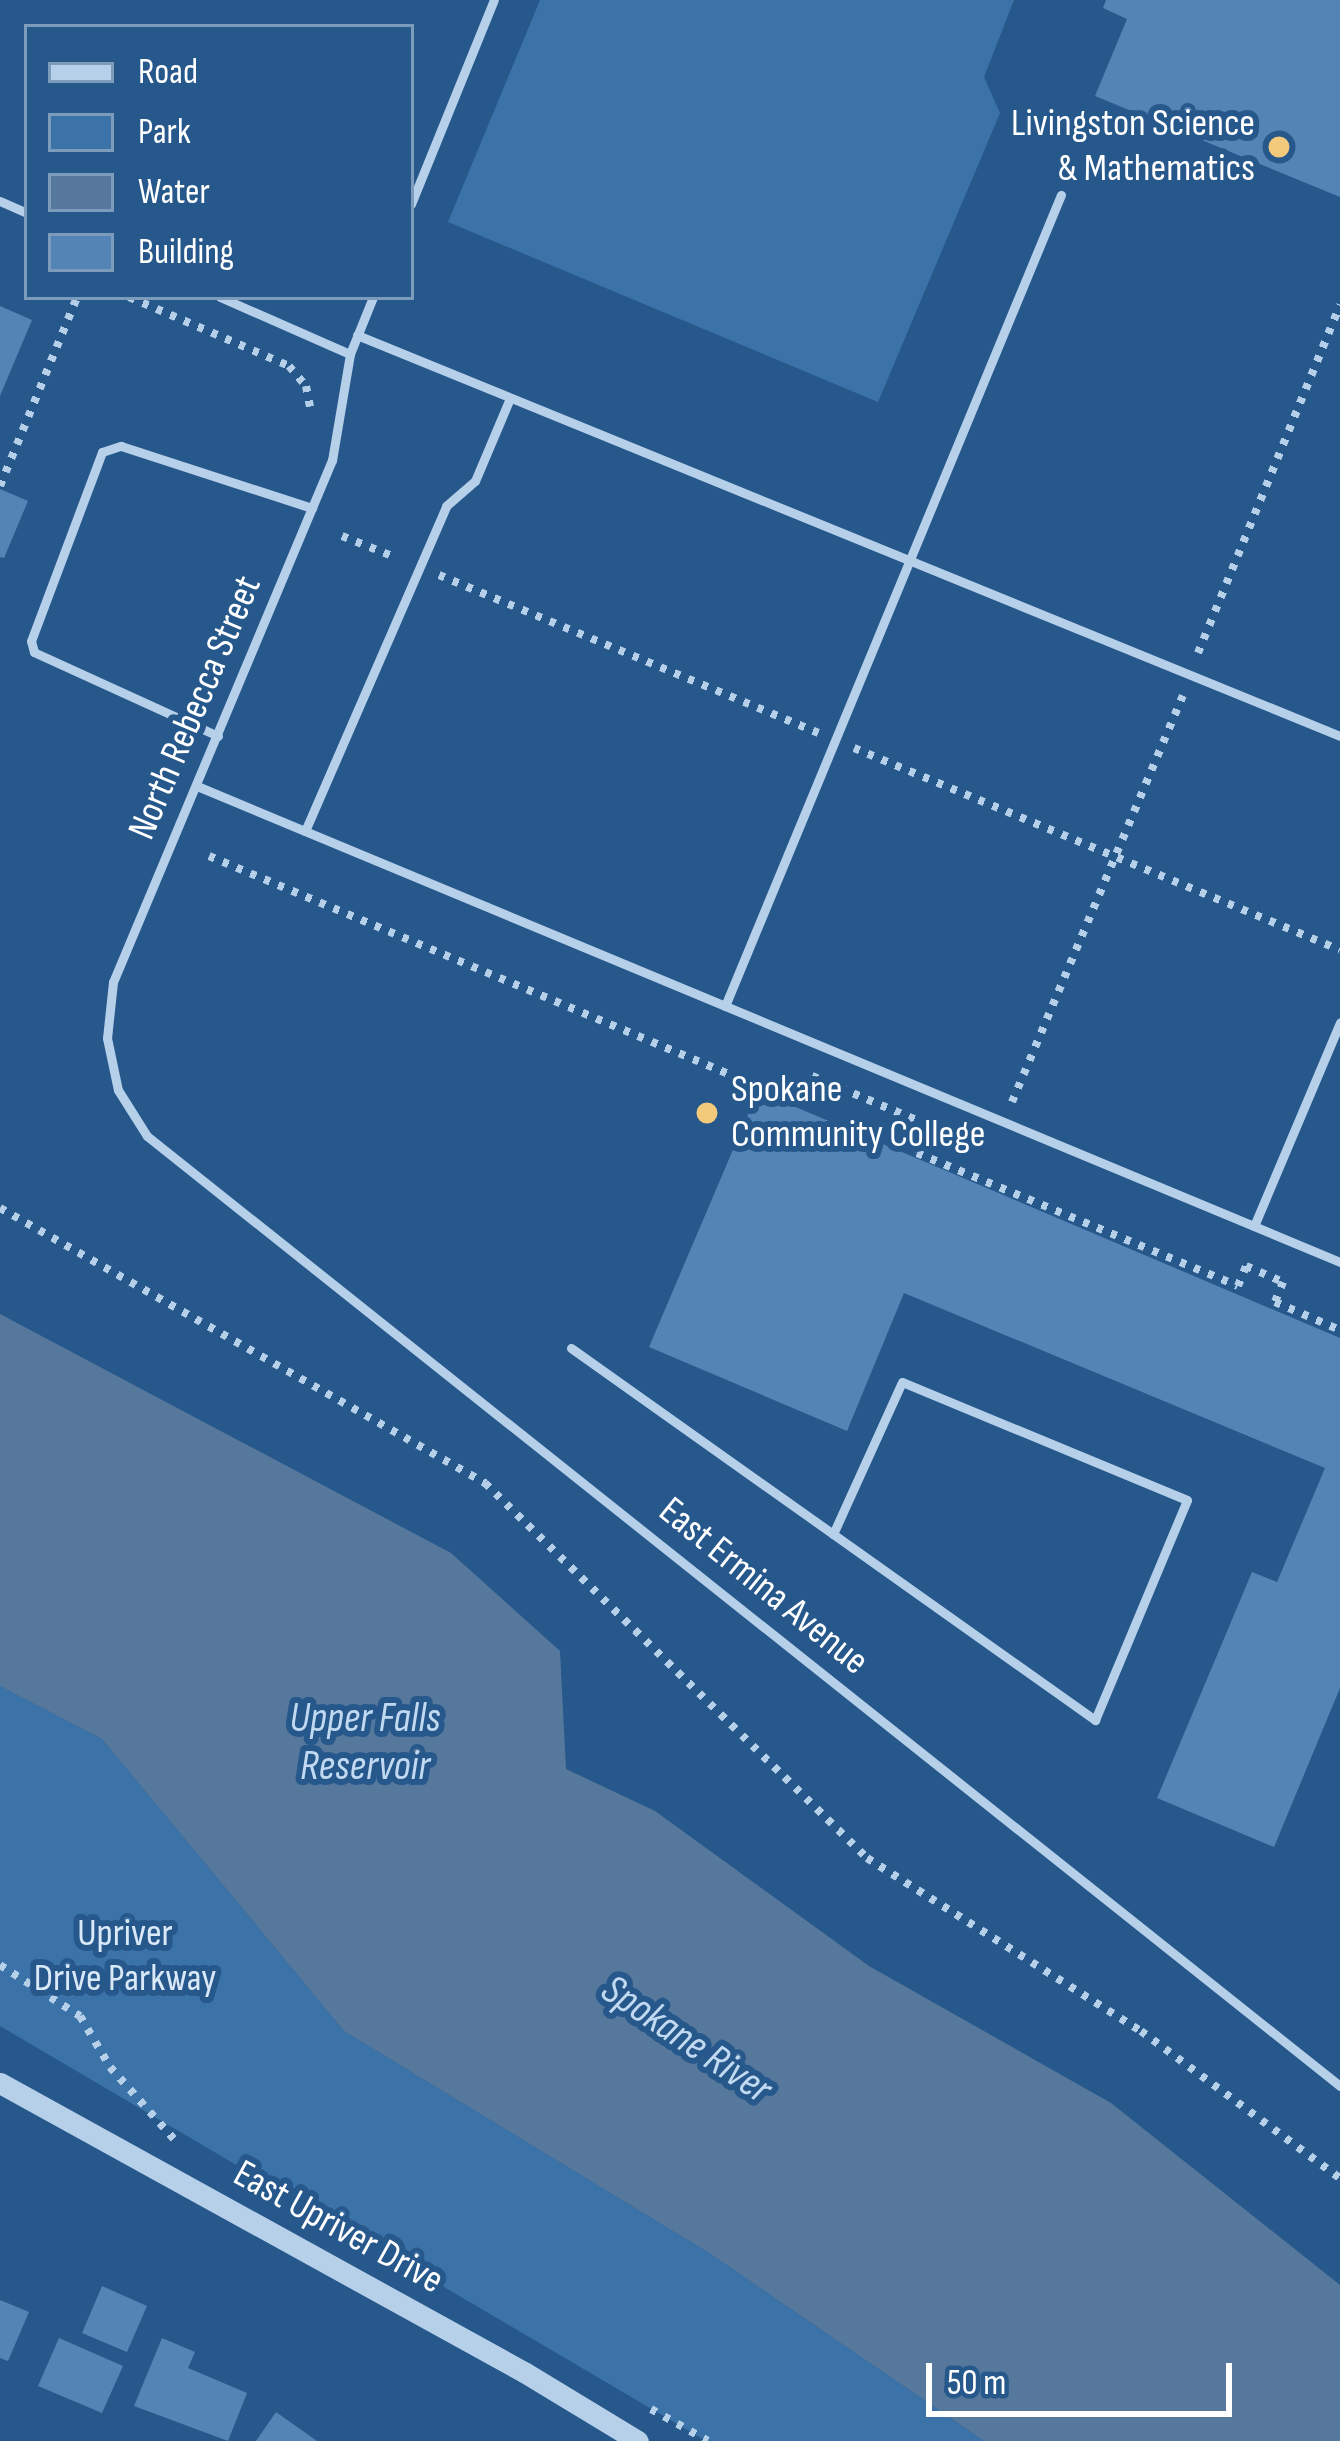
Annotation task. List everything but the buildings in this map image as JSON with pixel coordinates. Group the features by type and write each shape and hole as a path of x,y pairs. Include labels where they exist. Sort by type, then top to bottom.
{"street":[{"name":"East Upriver Drive","path":"0,2083 524,2372 638,2441"}],"lane":[{"path":"414,197 494,0"},
{"path":"725,1006 1061,195"},
{"path":"227,300 350,354"},
{"name":"North Rebecca Street","path":"147,1136 118,1090 110,1056 107,1038 113,982 332,460 350,354 372,300"},
{"path":"356,335 1340,736"},
{"path":"305,831 446,506 476,481 510,398"},
{"path":"218,736 34,652 31,641 102,452 121,446 312,508"},
{"path":"197,786 1340,1262"},
{"path":"1254,1226 1340,1022"},
{"name":"East Ermina Avenue","path":"147,1136 1340,2086"},
{"path":"571,1348 833,1534 1095,1720 1187,1501 902,1382 833,1534"}],"path":[{"path":"0,486 76,300"},
{"path":"136,300 289,366 306,386 310,407"},
{"path":"1004,1122 1192,676 1211,611 1340,305"},
{"path":"209,856 800,1104 812,1076 928,1125 917,1153 1238,1286 1246,1266 1283,1282 1275,1302 1340,1330"},
{"path":"0,1208 485,1483 867,1858 1141,2030 1340,2178"},
{"path":"0,1965 80,2016 110,2067 170,2137 190,2148"},
{"path":"646,2406 708,2441"}],"green space":[{"path":"540,0 1014,0 984,77 1000,113 878,402 448,222"},
{"name":"Upriver Drive Parkway","path":"0,1686 102,1739 344,2031 709,2253 984,2441 706,2441 0,2026"}],"water":[{"name":"Upper Falls Reservoir","path":"0,1314 451,1553 560,1651 566,1769 655,1811 869,1966 1111,2103 1340,2285 1340,2441 984,2441 709,2253 344,2031 102,1739 0,1686"}],"place":[{"name":"Livingston Science & Mathematics","path":"1279,147"},
{"name":"Spokane Community College","path":"707,1113"}],"water label":[{"name":"Spokane River","path":"686,2040"}]}
